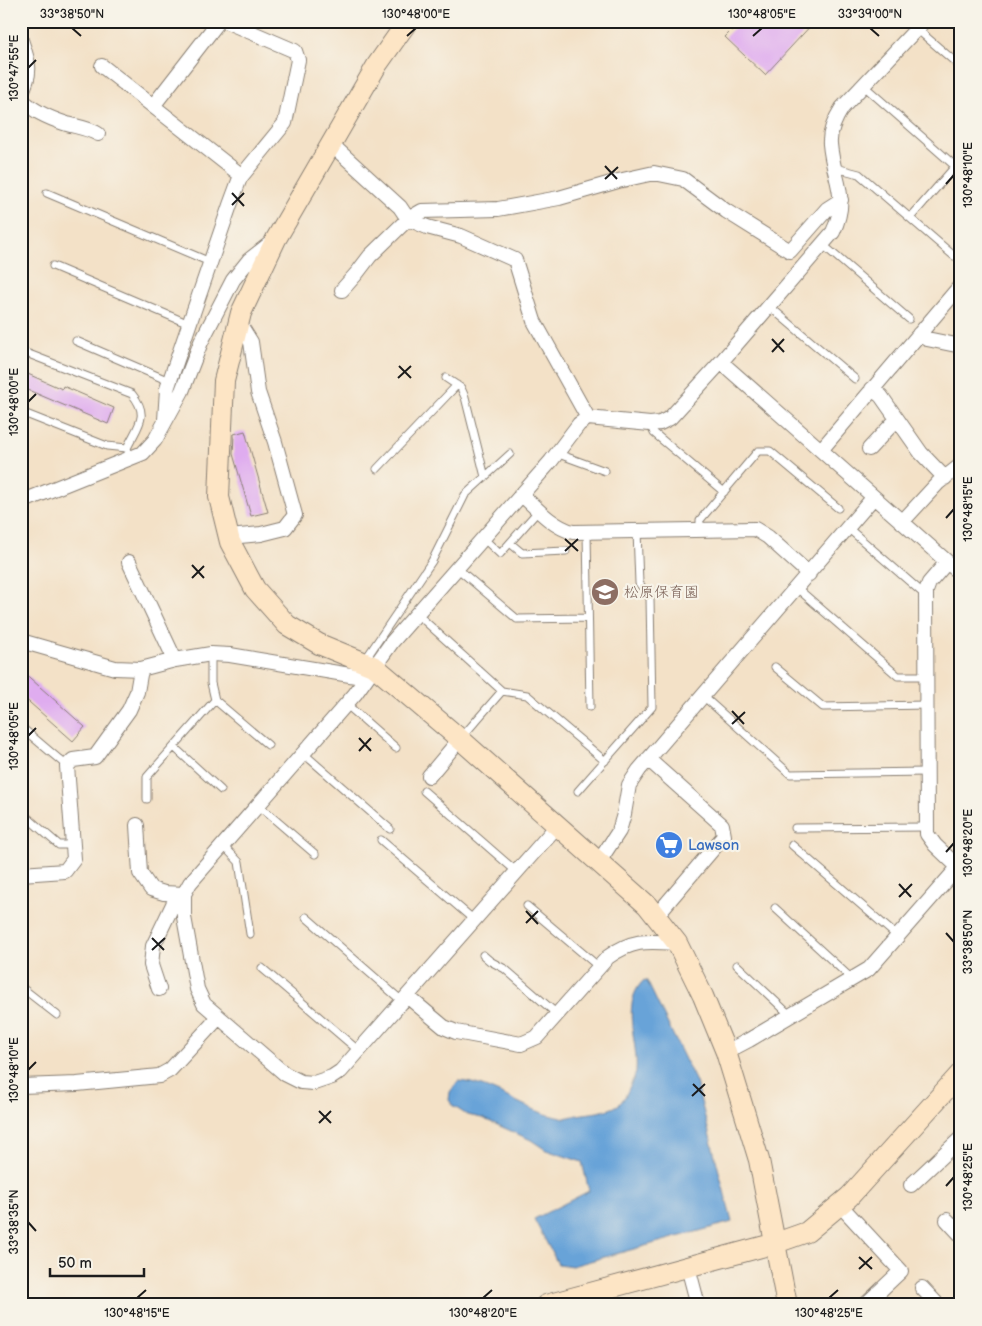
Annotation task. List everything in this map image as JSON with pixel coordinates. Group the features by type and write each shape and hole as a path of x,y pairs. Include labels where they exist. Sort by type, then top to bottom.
{"street":[{"path":"153,106 219,21"},
{"path":"165,420 166,389 230,205 242,176 285,123 298,60 295,51 225,21"},
{"path":"408,21 376,65 276,239 241,313 224,381 220,497 230,542 255,589 287,626 319,644 370,665 460,739 647,905 677,943 703,996 726,1052 759,1160 776,1243 784,1303"},
{"path":"21,641 115,668 141,669 175,660 211,654 230,655 356,676 370,665 417,614 558,451 579,424 588,418 650,424 660,423 670,418 721,362 833,232 839,219 841,200 830,143 832,124 842,108 921,25"},
{"path":"21,40 29,62 29,78 21,93"},
{"path":"102,66 242,176"},
{"path":"21,99 29,106 66,124 90,129 98,134"},
{"path":"331,144 400,207 408,219 427,227 461,236 514,260 534,322 588,418"},
{"path":"342,290 370,256 408,219 422,211 498,209 560,198 654,172 683,179 726,211 790,251 827,209 841,200"},
{"path":"21,502 129,453 143,453 155,440 182,390 201,342 233,280 249,260 276,239"},
{"path":"821,450 961,285"},
{"path":"229,537 261,534 285,528 295,515 275,442 258,392 251,342 239,323"},
{"path":"919,334 927,339 961,346"},
{"path":"721,362 961,574"},
{"path":"872,389 881,396 921,453 945,478"},
{"path":"869,449 897,419"},
{"path":"902,522 938,483 961,465"},
{"path":"521,494 564,530 573,532 755,529 768,536 809,574"},
{"path":"598,862 619,831 630,784 639,770 873,498"},
{"path":"129,562 175,660"},
{"path":"726,1052 791,1016 869,968 960,865 935,845 927,834 926,596 929,583 947,562"},
{"path":"158,989 151,965 154,946 181,894 346,704 370,665"},
{"path":"21,874 64,871 74,859 67,766 73,760 95,757 130,710 137,692 141,669"},
{"path":"428,776 460,739"},
{"path":"648,759 722,825 724,836 656,916"},
{"path":"138,825 140,873 151,889 164,893 181,894"},
{"path":"181,894 197,990 204,1004 285,1074 301,1082 314,1083 332,1077 341,1071 557,826"},
{"path":"405,999 444,1027 456,1032 521,1044 537,1038 608,957 622,947 637,942 677,943"},
{"path":"21,1086 77,1084 159,1076 170,1070 219,1017"},
{"path":"546,1305 776,1243 807,1232 849,1197 961,1073"},
{"path":"911,1185 961,1138"},
{"path":"840,1205 901,1271 865,1305"},
{"path":"947,1220 961,1235"},
{"path":"688,1267 698,1305"},
{"path":"922,1288 938,1305"}],"lane":[{"path":"921,25 961,67"},
{"path":"863,85 955,166"},
{"path":"910,218 961,157"},
{"path":"836,168 859,174 954,256"},
{"path":"46,193 210,262"},
{"path":"822,244 909,319"},
{"path":"52,266 189,324"},
{"path":"769,306 855,379"},
{"path":"76,340 170,380"},
{"path":"21,351 132,394 141,405 143,416 129,453 21,412"},
{"path":"446,378 461,388 465,397 485,477"},
{"path":"377,469 457,385"},
{"path":"650,424 654,433 724,492"},
{"path":"558,451 564,456 605,471"},
{"path":"700,530 700,520 758,451 770,451 838,508"},
{"path":"370,665 432,561 464,495 510,454"},
{"path":"483,538 500,554 539,510"},
{"path":"848,528 926,596"},
{"path":"578,791 652,707 650,598 639,583 637,531"},
{"path":"587,532 590,707"},
{"path":"510,543 522,553 566,551"},
{"path":"457,568 517,619 588,618"},
{"path":"797,588 898,676 926,676"},
{"path":"417,614 502,691 527,695 604,761"},
{"path":"211,654 210,683 215,700 268,745"},
{"path":"775,666 823,707 926,706"},
{"path":"460,739 502,691"},
{"path":"703,696 790,774 927,772"},
{"path":"147,800 147,777 215,700"},
{"path":"346,704 396,748"},
{"path":"21,727 67,766"},
{"path":"174,747 221,790"},
{"path":"303,753 390,829"},
{"path":"424,791 517,872"},
{"path":"258,805 316,854"},
{"path":"21,812 59,845 73,845"},
{"path":"795,828 927,827"},
{"path":"380,840 474,920"},
{"path":"223,845 238,862 250,934"},
{"path":"792,845 897,936"},
{"path":"527,906 599,968"},
{"path":"775,908 852,979"},
{"path":"306,917 405,999"},
{"path":"483,954 490,962 505,969 558,1015"},
{"path":"737,965 791,1016"},
{"path":"262,968 359,1051"},
{"path":"21,987 57,1015"}],"water":[{"path":"644,980 647,981 696,1082 732,1222 572,1266 558,1264 534,1219 589,1191 582,1162 546,1150 531,1140 482,1118 467,1115 453,1106 449,1100 450,1092 458,1081 471,1083 485,1087 549,1115 562,1118 604,1111 618,1105 625,1096 636,1072 631,1012 637,990"}],"building":[{"path":"741,21 815,21 765,75 725,37"},
{"path":"21,371 62,389 63,386 114,408 108,424 21,387"},
{"path":"245,431 268,512 251,516 233,454 234,434"},
{"path":"21,670 85,727 73,741 21,695"}],"place":[{"name":"松原保育園","path":"605,592"},
{"name":"Lawson","path":"669,845"}]}
